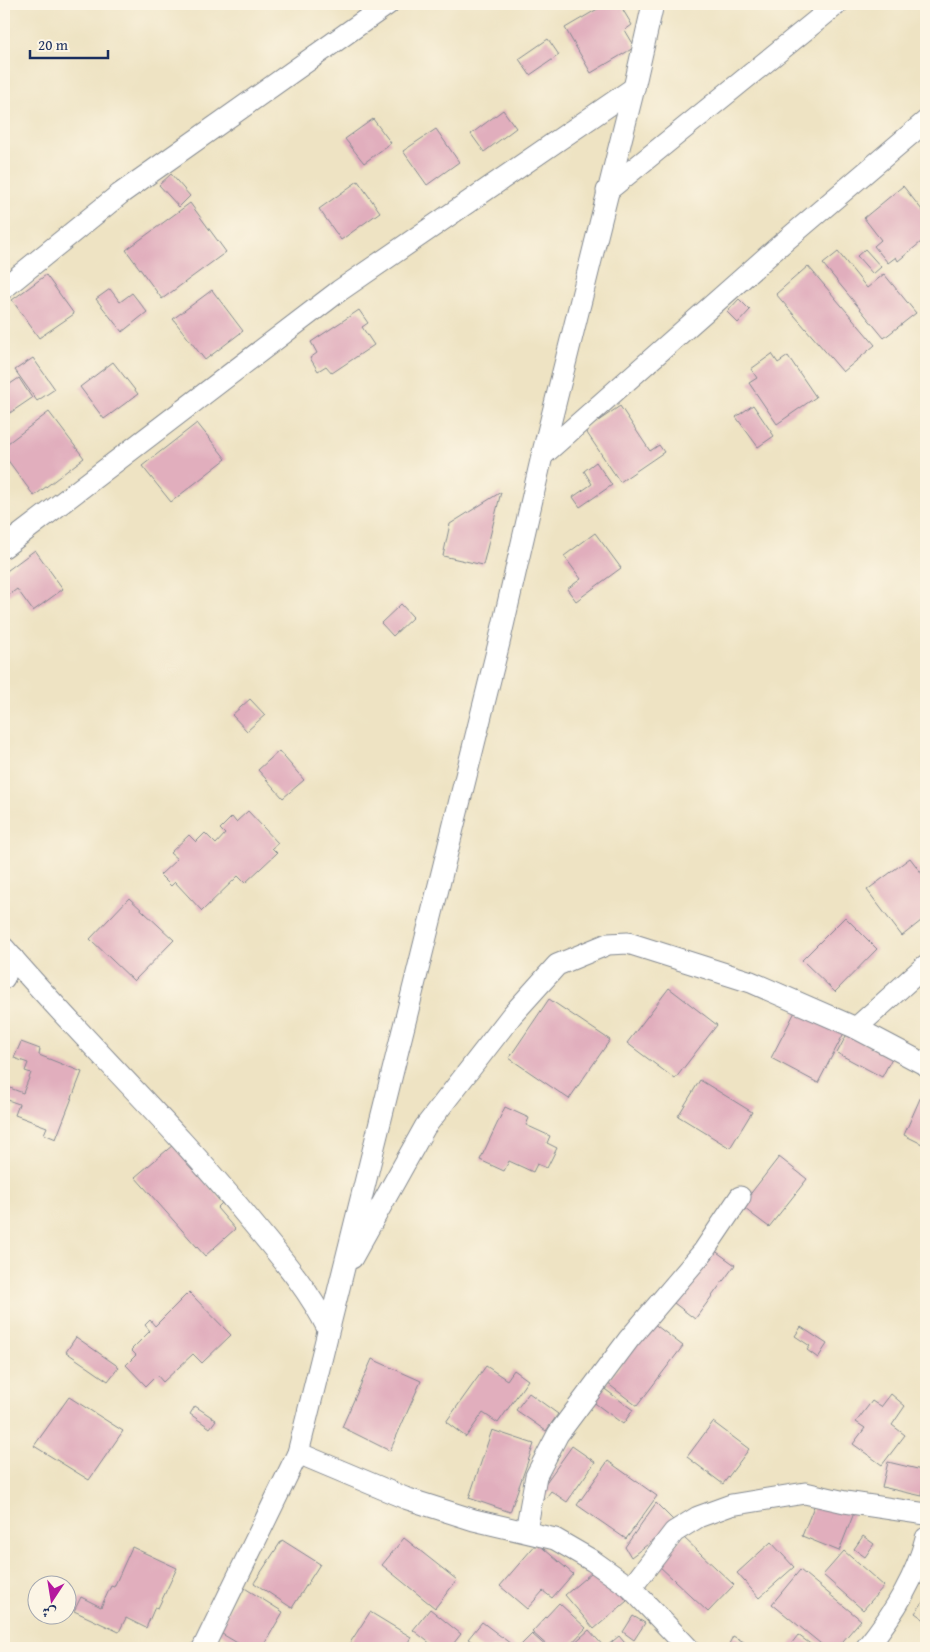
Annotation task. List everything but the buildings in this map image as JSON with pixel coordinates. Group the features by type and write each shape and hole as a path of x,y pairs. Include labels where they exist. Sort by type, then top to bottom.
{"street":[{"path":"4,288 120,194 388,4"},
{"path":"203,1648 298,1453 499,643 542,456 634,88 653,4"},
{"path":"607,191 837,4"},
{"path":"4,547 339,291 634,88"},
{"path":"542,456 829,202 926,121"},
{"path":"341,1275 366,1236 425,1127 512,1015 557,965 608,944 628,943 751,982 856,1028 926,1065"},
{"path":"8,953 199,1158 296,1276 315,1303 328,1329"},
{"path":"4,978 8,953"},
{"path":"856,1028 926,965"},
{"path":"526,1531 536,1476 558,1434 629,1339 703,1252 740,1197"},
{"path":"298,1453 406,1498 474,1520 556,1539 593,1561 631,1588 688,1648"},
{"path":"631,1588 674,1532 698,1517 730,1505 806,1493 845,1502 926,1514"},
{"path":"866,1648 886,1624 921,1557 926,1538"}]}
